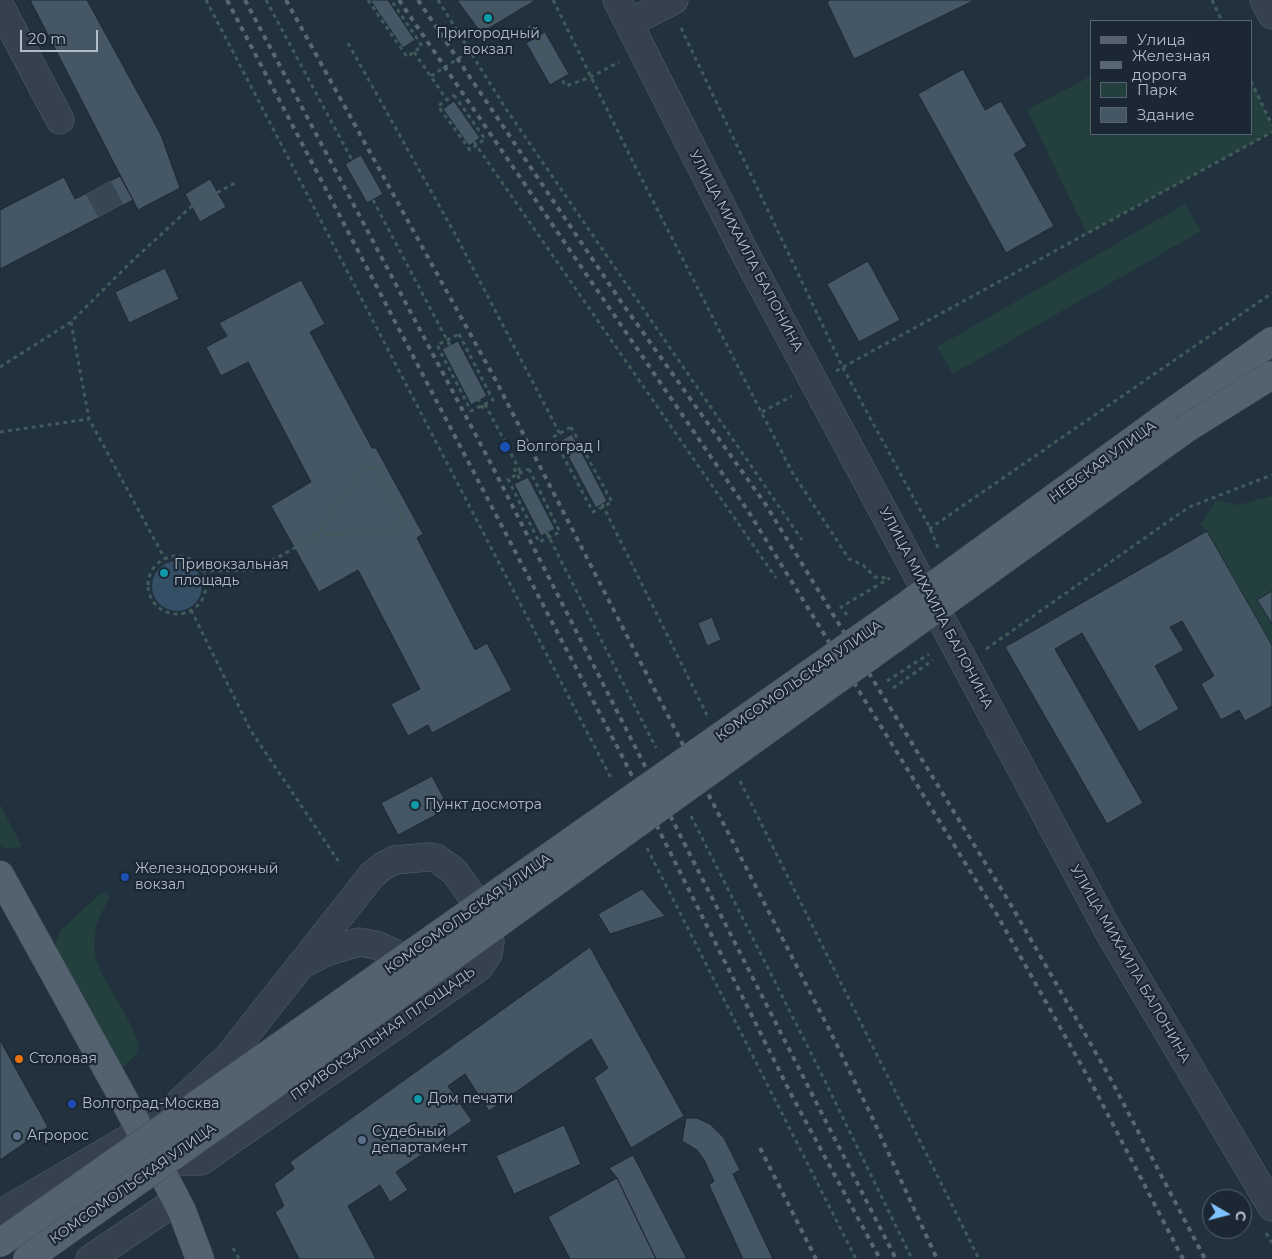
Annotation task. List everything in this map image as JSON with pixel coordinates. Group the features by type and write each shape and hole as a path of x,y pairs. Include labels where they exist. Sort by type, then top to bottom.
{"main road":[{"name":"НЕВСКАЯ УЛИЦА","path":"940,593 1272,342"},
{"name":"НЕВСКАЯ УЛИЦА","path":"940,593 1187,428 1272,375"},
{"name":"КОМСОМОЛЬСКАЯ УЛИЦА","path":"0,1243 940,593"},
{"name":"КОМСОМОЛЬСКАЯ УЛИЦА","path":"27,1259 266,1091 940,593"},
{"path":"0,875 146,1141 179,1206 200,1259"}],"street":[{"path":"623,12 674,0"},
{"path":"1264,0 1272,15"},
{"path":"0,6 60,120"},
{"name":"УЛИЦА МИХАИЛА БАЛОНИНА","path":"623,12 748,259 1109,932 1272,1207"},
{"name":"ПРИВОКЗАЛЬНАЯ ПЛОЩАДЬ","path":"0,1214 146,1141 162,1119 229,1056 372,875 383,866 395,860 412,857 436,858 454,871 476,903 483,917 490,942 488,954 479,967 201,1161 187,1178 179,1206"},
{"path":"302,964 326,952 359,942 376,945 394,953 409,974 416,998 414,1007 405,1019"},
{"path":"146,1141 169,1161 201,1161"},
{"path":"90,1259 179,1206"}],"path":[{"path":"206,0 613,783"},
{"path":"266,0 352,160"},
{"path":"368,0 407,57 422,46 390,0"},
{"path":"438,0 506,109 802,540"},
{"path":"553,0 792,472 849,559 863,565 875,577 890,578 842,607 847,615"},
{"path":"1212,0 1222,20"},
{"path":"528,26 566,86 591,77"},
{"path":"681,28 843,368 930,528 1272,293"},
{"path":"348,43 455,234 560,434"},
{"path":"431,76 470,51"},
{"path":"414,52 447,100"},
{"path":"1252,83 1272,125"},
{"path":"454,95 485,139 475,144 470,150 438,106 447,100 454,95"},
{"path":"762,412 1272,132"},
{"path":"475,144 776,578"},
{"path":"0,367 71,322 130,263 192,206 235,183"},
{"path":"373,200 484,410"},
{"path":"71,322 89,419 164,559"},
{"path":"459,334 493,400 471,411 437,346 448,339 459,334"},
{"path":"484,404 521,473"},
{"path":"0,432 89,419"},
{"path":"572,427 612,502 603,505 593,512 553,437 560,434 572,427"},
{"path":"202,571 255,570 318,535 359,474 375,466 405,524 388,533 318,535"},
{"path":"514,468 660,757"},
{"path":"529,469 560,532 539,542 508,479 521,473 529,469"},
{"path":"983,651 1189,508 1272,475"},
{"path":"603,505 709,719"},
{"path":"173,556 190,559 202,571 205,589 203,598 191,610 174,614 159,608 153,602 150,595 149,578 157,564 164,559 173,556"},
{"path":"191,610 251,731 341,865"},
{"path":"887,681 930,653"},
{"path":"893,688 933,659"},
{"path":"736,772 978,1259"},
{"path":"687,809 821,1073 912,1259"},
{"path":"645,844 856,1259"},
{"path":"233,1248 239,1259"}],"green space":[{"path":"1090,77 1090,135 1252,135 1252,83 1272,125 1272,132 1087,234 1027,110"},
{"path":"1185,204 1201,231 953,374 937,347"},
{"path":"1272,496 1272,645 1207,531 1200,525 1216,500 1238,505"},
{"path":"0,804 22,847 6,849 0,844"},
{"path":"101,893 106,893 109,898 96,925 94,946 96,958 100,970 131,1025 139,1045 137,1054 119,1068 54,950 60,931"}],"water":[{"path":"172,561 182,561 195,568 202,581 202,591 195,604 182,611 172,611 163,607 156,600 152,591 152,581 156,572 163,565"}],"building":[{"path":"30,0 87,0 161,135 180,188 138,210"},
{"path":"370,0 388,0 415,40 403,48"},
{"name":"Пригородный вокзал","path":"457,0 536,0 481,33"},
{"path":"830,0 975,0 854,59 827,2"},
{"path":"545,32 569,74 550,85 526,43"},
{"path":"963,69 985,110 1001,101 1027,146 1014,154 1054,226 1006,253 918,94"},
{"path":"454,101 480,138 469,146 443,109"},
{"path":"361,155 383,194 367,203 345,164"},
{"path":"120,176 133,200 0,269 0,210 64,177 75,199"},
{"path":"210,179 226,207 200,222 185,194"},
{"path":"868,261 900,320 859,342 827,284"},
{"path":"165,268 179,299 129,323 115,292"},
{"path":"301,280 325,324 310,332 372,448 376,448 423,534 417,538 475,650 487,643 512,690 432,733 428,725 408,736 391,704 420,689 358,570 319,592 271,506 311,482 248,362 221,376 206,347 227,336 219,323"},
{"path":"458,341 487,396 471,405 442,349"},
{"path":"572,434 607,501 596,508 560,441"},
{"path":"528,477 555,529 541,536 514,484"},
{"path":"1207,531 1272,645 1272,706 1245,721 1239,710 1221,720 1201,684 1214,676 1182,621 1170,627 1184,650 1155,666 1179,709 1139,732 1082,633 1055,649 1143,803 1107,824 1005,647"},
{"path":"1272,591 1272,624 1257,600"},
{"path":"712,617 721,640 707,646 698,623"},
{"name":"Пункт досмотра","path":"432,776 449,808 398,835 381,803"},
{"path":"642,889 665,916 610,934 598,914"},
{"name":"Дом печати","path":"590,947 684,1116 631,1148 594,1078 608,1068 591,1039 489,1111 465,1074 448,1086 472,1121 396,1172 408,1190 390,1202 380,1185 348,1206 376,1259 299,1259 275,1212 284,1206 274,1184 294,1169 290,1162"},
{"path":"0,1040 48,1127 0,1160"},
{"path":"686,1118 697,1118 710,1124 724,1138 740,1170 733,1174 773,1259 743,1259 709,1185 714,1181 704,1160 697,1150 682,1141"},
{"path":"564,1125 581,1164 514,1194 496,1156"},
{"path":"633,1155 687,1259 656,1259 617,1178 609,1168"},
{"path":"617,1178 656,1259 570,1259 548,1217"}],"tunnel":[{"path":"98,187 111,211"}],"railway":[{"path":"227,0 622,756 792,1096 880,1259"},
{"path":"245,0 488,458 896,1259"},
{"path":"286,0 494,377 829,1029 937,1259"},
{"path":"399,0 750,514 996,913 1093,1086 1183,1259"},
{"path":"418,0 622,303 766,505 1011,905 1108,1074 1205,1259"},
{"path":"760,1148 816,1259"}],"place":[{"name":"Пригородный вокзал","path":"488,18"},
{"name":"Волгоград I","path":"505,447"},
{"name":"Привокзальная площадь","path":"164,573"},
{"name":"Пункт досмотра","path":"415,805"},
{"name":"Железнодорожный вокзал","path":"125,877"},
{"name":"Столовая","path":"19,1059"},
{"name":"Дом печати","path":"418,1099"},
{"name":"Волгоград-Москва","path":"72,1104"},
{"name":"Агророс","path":"17,1136"},
{"name":"Судебный департамент","path":"362,1140"}]}
